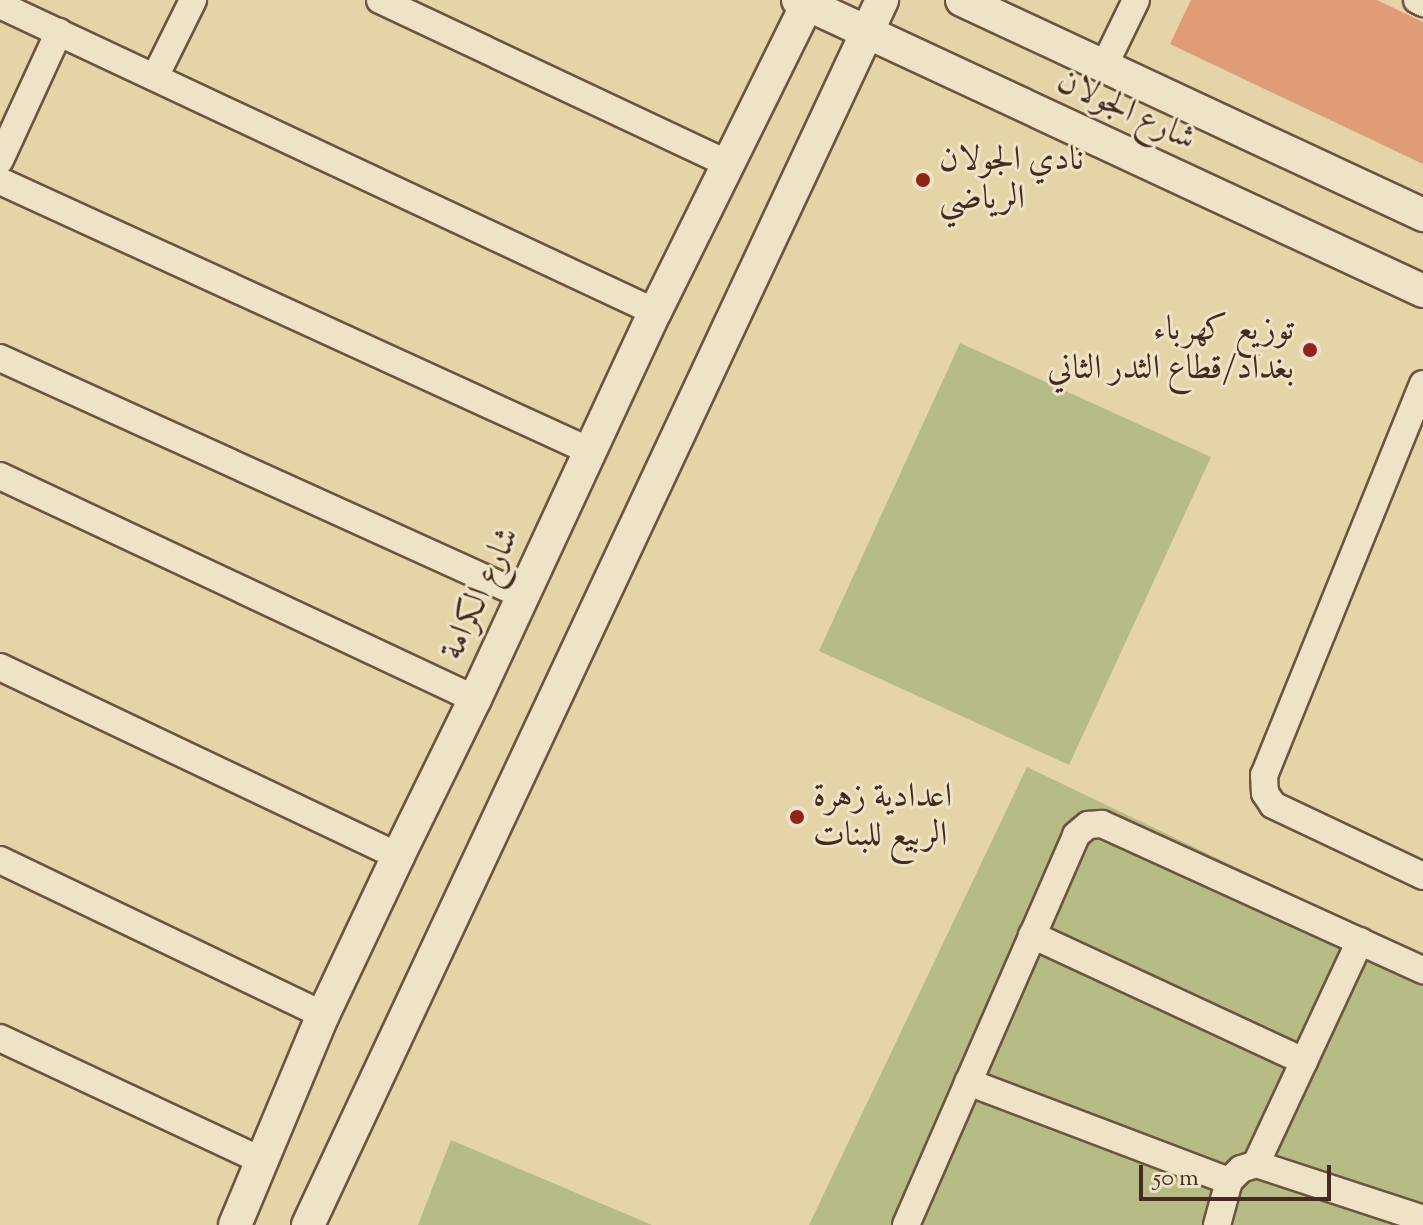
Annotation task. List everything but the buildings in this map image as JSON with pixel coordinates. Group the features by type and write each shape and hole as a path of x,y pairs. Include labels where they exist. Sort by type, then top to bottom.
{"street":[{"path":"155,77 193,0"},
{"path":"380,0 728,164"},
{"path":"308,1225 882,0"},
{"name":"شارع الجولان","path":"962,0 1423,215"},
{"path":"1104,66 1136,0"},
{"path":"1417,0 1423,3"},
{"name":"شارع الكرامة","path":"235,1225 323,1015 805,1"},
{"name":"شارع الجولان","path":"805,1 867,33 1423,291"},
{"path":"0,5 655,312"},
{"path":"0,160 8,124 59,32"},
{"path":"0,181 590,451"},
{"path":"0,358 522,595"},
{"path":"1423,384 1264,775 1265,793 1273,805 1423,876"},
{"path":"0,476 475,699"},
{"path":"0,667 398,856"},
{"path":"906,1225 1076,835 1088,825 1102,824 1423,970"},
{"path":"0,860 323,1015"},
{"path":"1032,935 1304,1061"},
{"path":"1256,1164 1360,941"},
{"path":"0,1038 260,1160"},
{"path":"968,1082 1229,1181"},
{"path":"1217,1225 1229,1181 1241,1169 1256,1164 1423,1219"}],"green space":[{"path":"960,343 1211,457 1069,765 819,651"},
{"path":"1027,767 1423,957 1423,1225 809,1225"},
{"path":"451,1140 652,1225 418,1225"}],"place":[{"name":"نادي الجولان الرياضي","path":"923,180"},
{"name":"توزيع كهرباء بغداد/قطاع الثدر الثاني","path":"1310,350"},
{"name":"اعدادية زهرة الربيع للبنات","path":"797,817"}]}
